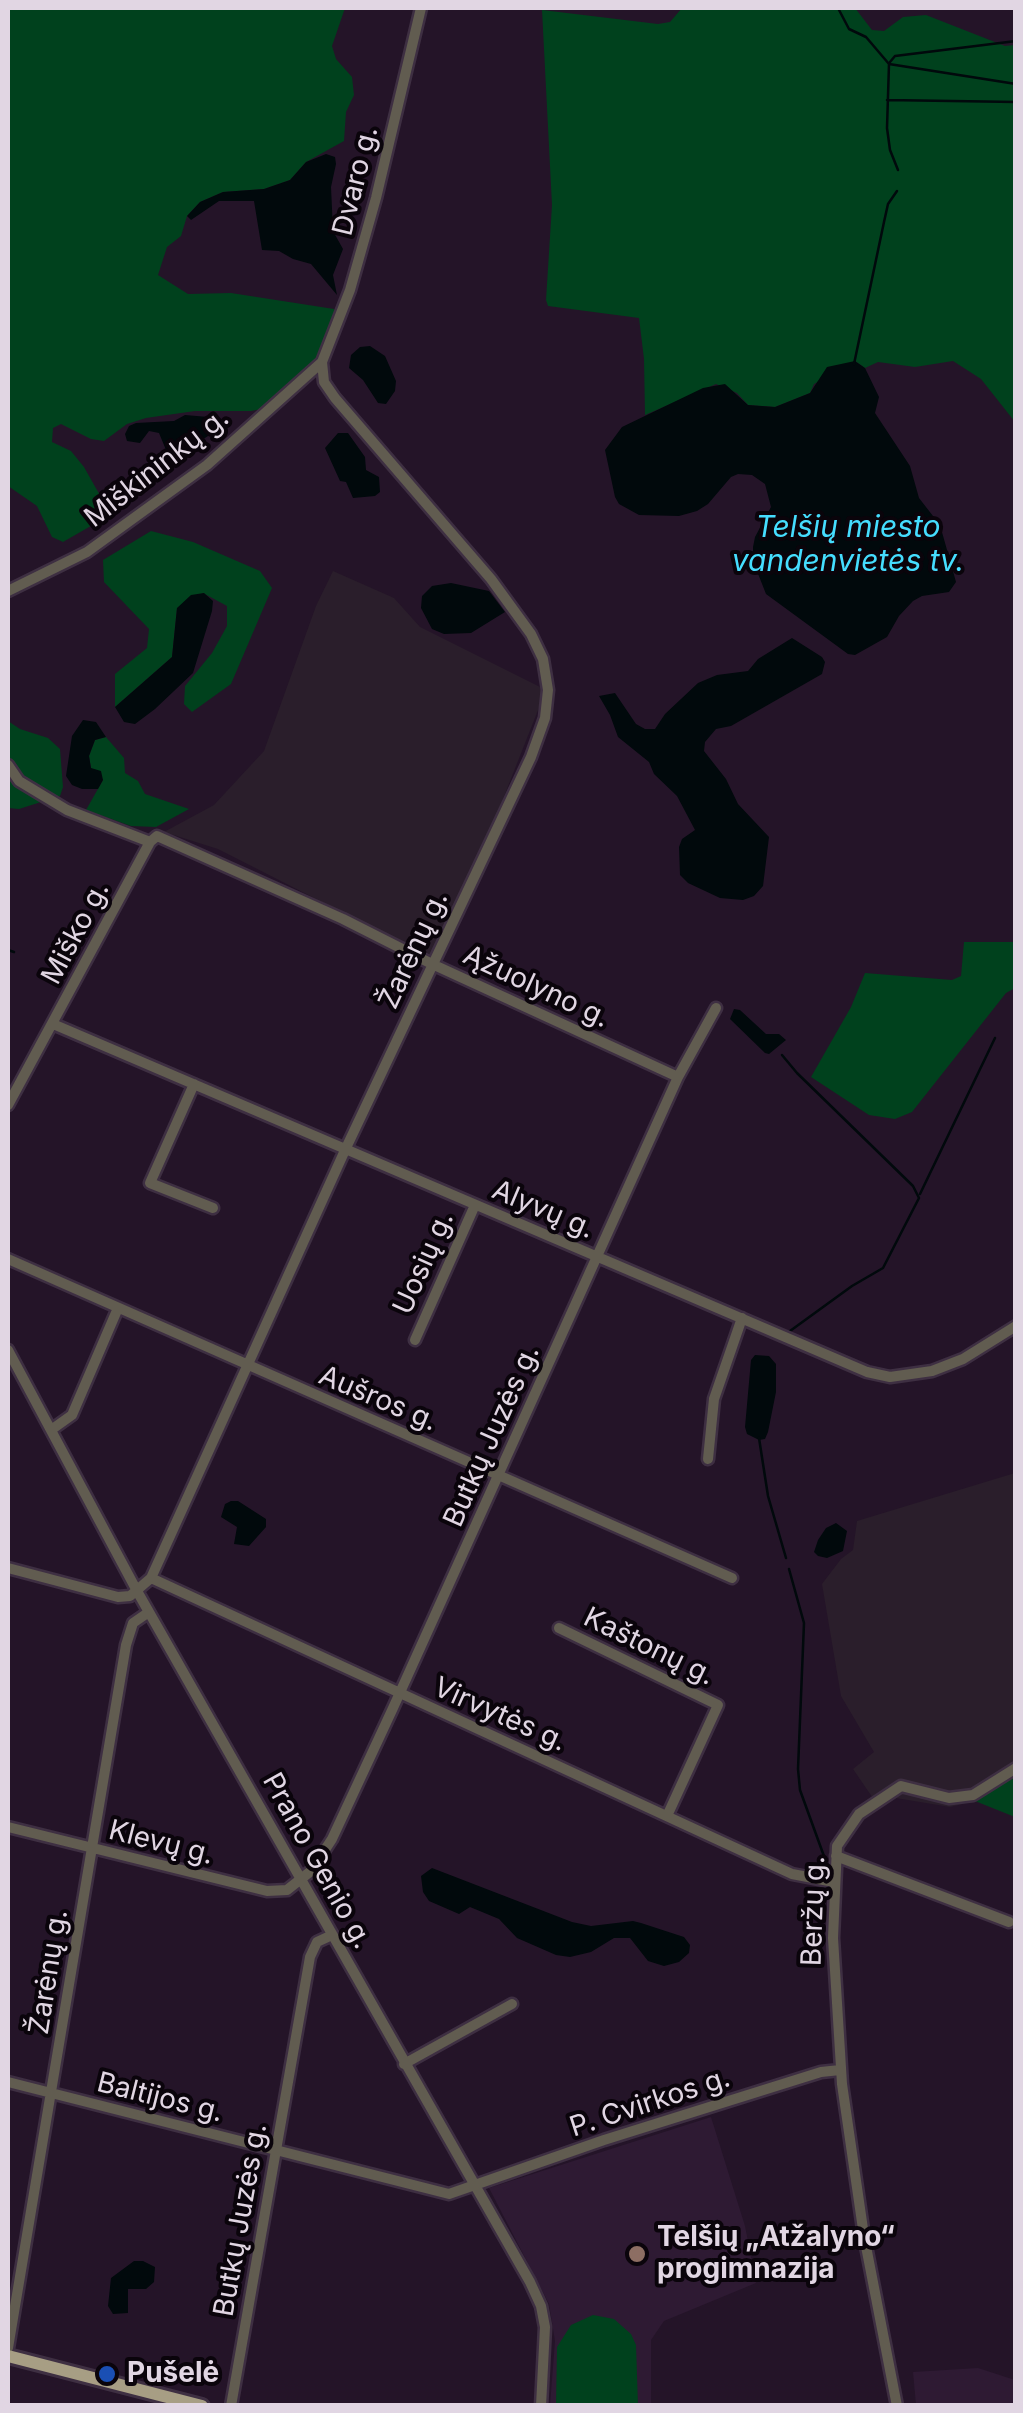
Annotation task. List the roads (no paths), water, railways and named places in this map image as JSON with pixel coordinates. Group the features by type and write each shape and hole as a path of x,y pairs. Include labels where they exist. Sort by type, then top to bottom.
{"main road":[{"path":"8,2356 202,2406"}],"street":[{"name":"Dvaro g.","path":"322,362 353,282 421,8"},
{"name":"Miškininkų g.","path":"8,591 87,552 208,465 322,362"},
{"name":"Žarėnų g.","path":"137,1591 152,1578 346,1148 540,736 547,702 543,659 531,634 336,398 324,382 322,362"},
{"path":"8,765 19,781 67,810 154,839"},
{"name":"Ąžuolyno g.","path":"154,839 343,918 432,964 678,1077"},
{"name":"Miško g.","path":"8,1105 154,839"},
{"name":"Butkų Juzės g.","path":"303,1880 332,1839 678,1077 716,1008"},
{"name":"Alyvų g.","path":"53,1024 854,1368 890,1376 948,1366 1016,1326"},
{"path":"194,1084 150,1183 214,1208"},
{"name":"Uosių g.","path":"415,1340 474,1205"},
{"name":"Aušros g.","path":"8,1259 732,1578"},
{"path":"51,1430 72,1415 118,1308"},
{"path":"708,1459 714,1399 742,1318"},
{"name":"Prano Genio g.","path":"8,1350 137,1591 541,2306 546,2340 541,2406"},
{"path":"8,1568 118,1597 137,1591"},
{"name":"Virvytės g.","path":"152,1578 792,1874 834,1882"},
{"name":"Žarėnų g.","path":"8,2348 130,1631 136,1620 149,1612"},
{"name":"Kaštonų g.","path":"560,1628 718,1705 667,1816"},
{"name":"Beržų g.","path":"898,2406 855,2188 840,2070 834,2003 837,1846 859,1814 901,1786 949,1798 973,1794 1016,1768"},
{"name":"Klevų g.","path":"8,1826 267,1892 287,1890 303,1880"},
{"path":"836,1856 1009,1922"},
{"name":"Butkų Juzės g.","path":"231,2406 310,1957 318,1942 332,1935"},
{"path":"404,2064 512,2004"},
{"name":"P. Cvirkos g.","path":"474,2185 604,2140 821,2072 840,2070"},
{"name":"Baltijos g.","path":"8,2082 439,2194 474,2185"}],"water":[{"path":"326,154 335,157 331,187 333,231 343,249 333,275 337,295 311,264 279,251 262,250 254,201 219,201 191,220 187,216 200,202 223,192 264,189 290,180 306,162"},
{"path":"370,346 385,356 396,381 395,391 386,404 378,403 363,380 349,368 351,355 360,347"},
{"name":"Telšių miesto vandenvietės tv.","path":"855,361 865,368 879,397 875,413 910,466 919,498 940,525 956,582 949,592 913,601 887,637 855,655 848,654 766,594 753,561 755,537 771,507 765,484 752,475 738,474 697,511 679,516 639,515 619,504 615,497 605,450 622,427 703,388 725,384 748,405 775,407 810,393 827,367"},
{"path":"185,415 220,418 225,425 191,447 176,464 171,462 159,433 149,431 140,443 127,441 129,426 174,421"},
{"path":"338,433 348,433 365,457 366,470 379,477 380,492 375,496 353,498 346,482 340,481 325,448"},
{"path":"451,583 489,591 505,612 471,633 444,634 432,629 421,608 422,596 432,586"},
{"path":"204,593 213,601 212,611 193,673 135,724 124,722 115,707 172,657 177,608 191,595"},
{"path":"792,638 822,657 822,674 731,726 716,729 705,742 704,751 726,779 738,804 769,837 763,886 754,896 743,900 720,898 680,875 679,847 682,839 695,830 677,796 654,774 649,762 618,737 599,696 615,693 636,724 655,729 698,683 717,675 748,671 758,659"},
{"path":"83,720 96,722 106,737 95,740 89,756 91,768 101,771 103,780 98,789 72,785 66,776 72,736"},
{"path":"734,1009 766,1034 779,1034 786,1040 765,1053 730,1019"},
{"path":"755,1355 769,1356 776,1364 776,1392 768,1432 765,1439 759,1440 747,1434 745,1427 751,1360"},
{"path":"238,1501 266,1519 266,1527 249,1546 234,1544 237,1527 221,1517 225,1504"},
{"path":"836,1523 847,1531 843,1551 827,1558 818,1556 814,1552 818,1540 826,1528"},
{"path":"432,1868 572,1922 591,1926 633,1921 684,1937 690,1945 689,1953 679,1962 664,1966 648,1961 630,1938 614,1938 591,1952 570,1957 556,1955 517,1938 499,1919 470,1907 459,1914 429,1901 421,1876"},
{"path":"134,2261 155,2267 154,2282 146,2289 128,2289 128,2313 113,2314 108,2306 111,2278"}],"waterway":[{"path":"838,8 849,29 866,37 889,64 887,128 898,170"},
{"path":"890,62 895,56 1016,41"},
{"path":"889,64 1016,84"},
{"path":"887,100 1016,102"},
{"path":"854,364 888,204 897,191"},
{"path":"8,950 14,952"},
{"path":"920,1194 995,1038"},
{"path":"782,1055 913,1186 919,1198 883,1268 790,1331"},
{"path":"759,1438 768,1496 786,1558"},
{"path":"789,1569 804,1623 800,1790 825,1859"}],"place":[{"name":"Telšių „Atžalyno“ progimnazija","path":"637,2254"},
{"name":"Pušelė","path":"107,2374"}]}
